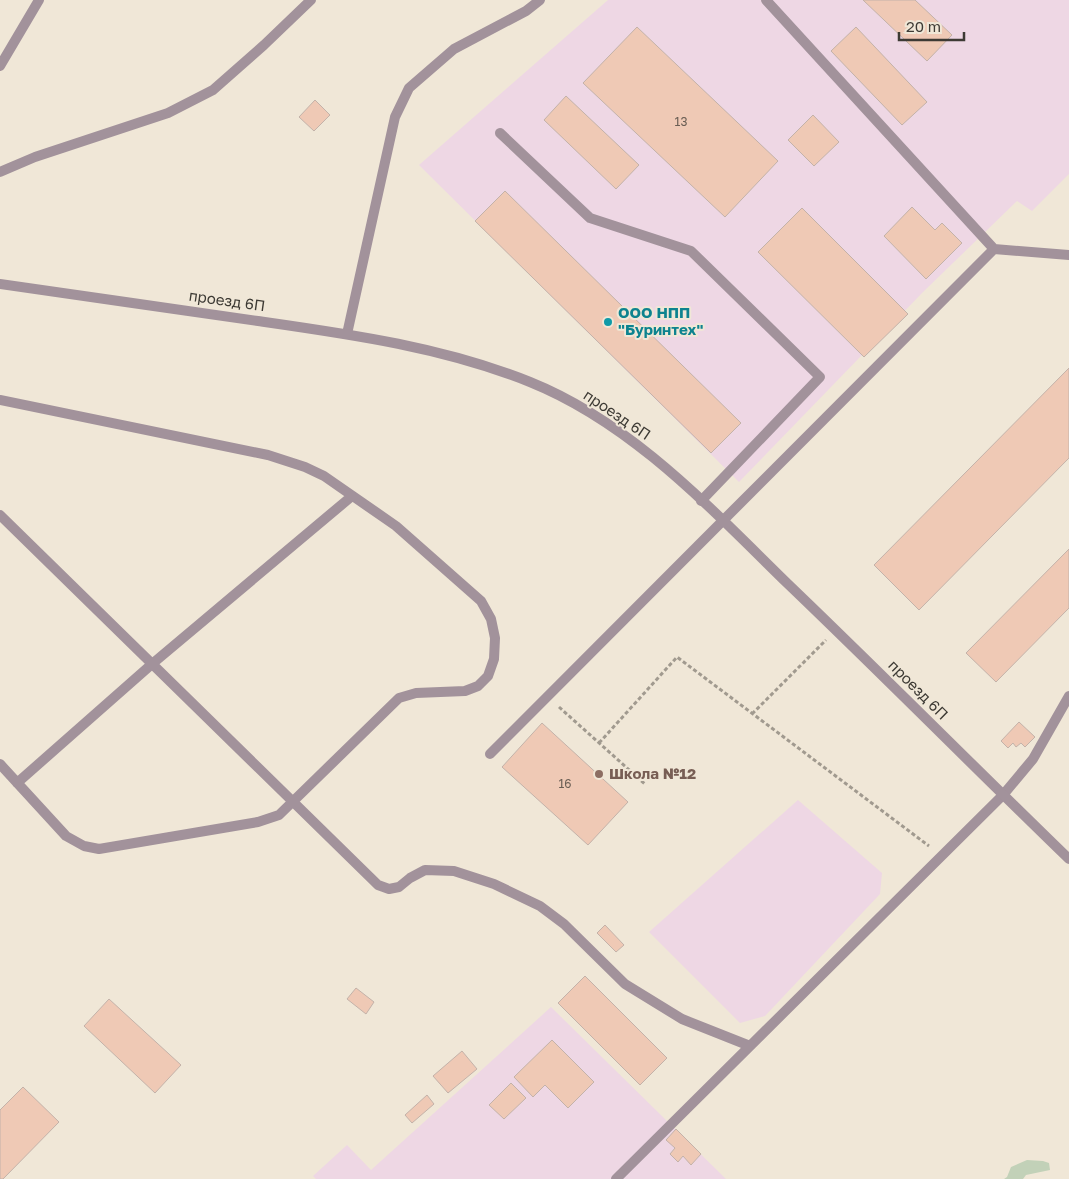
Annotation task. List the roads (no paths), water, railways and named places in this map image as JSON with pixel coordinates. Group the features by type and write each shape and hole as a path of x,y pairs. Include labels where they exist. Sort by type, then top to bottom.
{"street":[{"path":"0,66 39,0"},
{"path":"0,172 34,157 168,113 213,90 264,46 310,0"},
{"path":"347,334 396,117 409,88 454,49 526,11 540,0"},
{"path":"766,0 994,249 1069,255"},
{"path":"500,133 590,218 691,251 820,377 701,501"},
{"path":"490,754 994,249"},
{"name":"проезд 6П","path":"0,284 347,334 440,353 486,366 531,382 557,394 611,426 657,461 723,521 1069,860"},
{"path":"0,400 268,455 305,467 324,476 396,526 481,601 491,619 496,638 494,659 488,676 478,686 465,691 416,694 399,698 278,815 258,822 99,849 84,846 66,836 0,764"},
{"path":"17,783 152,664 352,496"},
{"path":"0,516 378,885 389,889 399,887 410,878 425,870 454,871 494,884 540,906 564,924 625,984 682,1019 750,1046"},
{"path":"616,1179 1003,795 1033,759 1069,696"}],"place":[{"name":"ООО НПП \"Буринтех\"","path":"608,322"},
{"name":"Школа №12","path":"599,774"}]}
